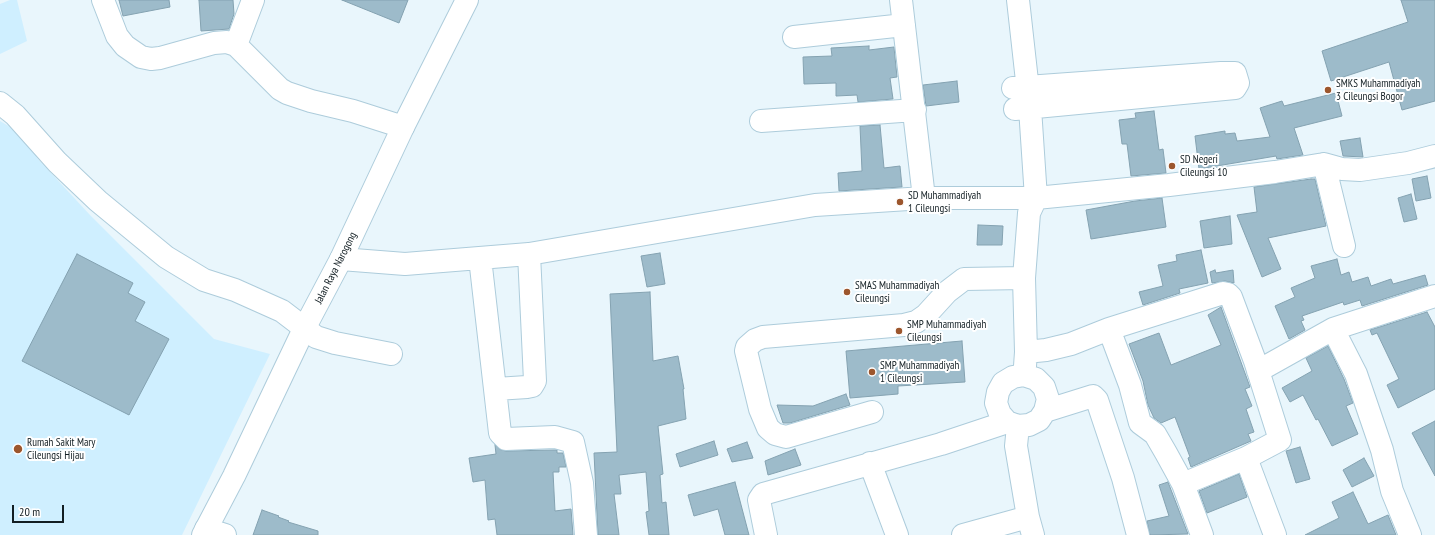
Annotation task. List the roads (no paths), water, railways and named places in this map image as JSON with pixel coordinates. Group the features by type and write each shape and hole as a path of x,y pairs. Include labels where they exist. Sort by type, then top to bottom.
{"street":[{"path":"103,0 117,36 124,46 141,57 151,60 214,42 226,42 236,45 280,89 287,93 311,102 353,110 403,127"},
{"path":"236,45 253,0"},
{"name":"Jalan Raya Narogong","path":"211,533 234,476 304,329 341,259 403,127 467,0"},
{"path":"902,0 908,72 915,110 924,198"},
{"path":"1004,0 1021,98"},
{"path":"1018,0 1021,98 1029,202 1024,278 1026,352 1024,375"},
{"path":"794,37 904,25"},
{"path":"1221,73 1235,74 1238,83 1235,88 1021,98 1221,73"},
{"path":"0,103 16,115 57,162 98,202 166,257 204,280 235,290 282,311 316,337 335,343 391,354"},
{"path":"760,121 915,110"},
{"path":"341,259 405,264 529,254 787,209 924,198 1029,202 1237,177 1324,164 1342,169 1360,170 1408,163 1435,156"},
{"path":"1324,164 1344,246"},
{"path":"496,389 532,386 535,381 529,254"},
{"path":"480,258 500,433 506,438 555,437 570,440 574,444 582,484 586,535"},
{"path":"872,412 786,437 775,434 768,428 760,409 747,347 755,340 763,337 904,325 916,322 926,316 948,292 964,279 1024,278"},
{"path":"1026,352 1046,350 1070,344 1108,329 1223,293 1228,294 1234,304 1258,371 1280,440 1246,458 1183,484"},
{"path":"1258,371 1333,329 1435,296"},
{"path":"1108,329 1130,385 1140,423 1155,434 1183,484 1202,535"},
{"path":"1333,329 1356,374 1382,450 1392,492 1410,535"},
{"path":"766,535 758,500 763,494 1013,424 1029,425 1039,420 1045,411 1048,399 1044,387 1036,379 1024,375 1013,377 1004,383 998,392 996,403 1000,414 1013,424 1030,526 963,535"},
{"path":"1045,411 1093,396 1098,400 1123,478 1138,535"},
{"path":"1246,458 1275,535"},
{"path":"870,463 898,535"}],"place":[{"name":"SMKS Muhammadiyah 3 Cileungsi Bogor","path":"1328,90"},
{"name":"SD Negeri Cileungsi 10","path":"1172,166"},
{"name":"SD Muhammadiyah 1 Cileungsi","path":"900,202"},
{"name":"SMAS Muhammadiyah Cileungsi","path":"847,292"},
{"name":"SMP Muhammadiyah Cileungsi","path":"899,331"},
{"name":"SMP Muhammadiyah 1 Cileungsi","path":"872,372"},
{"name":"Rumah Sakit Mary Cileungsi Hijau","path":"18,449"}]}
